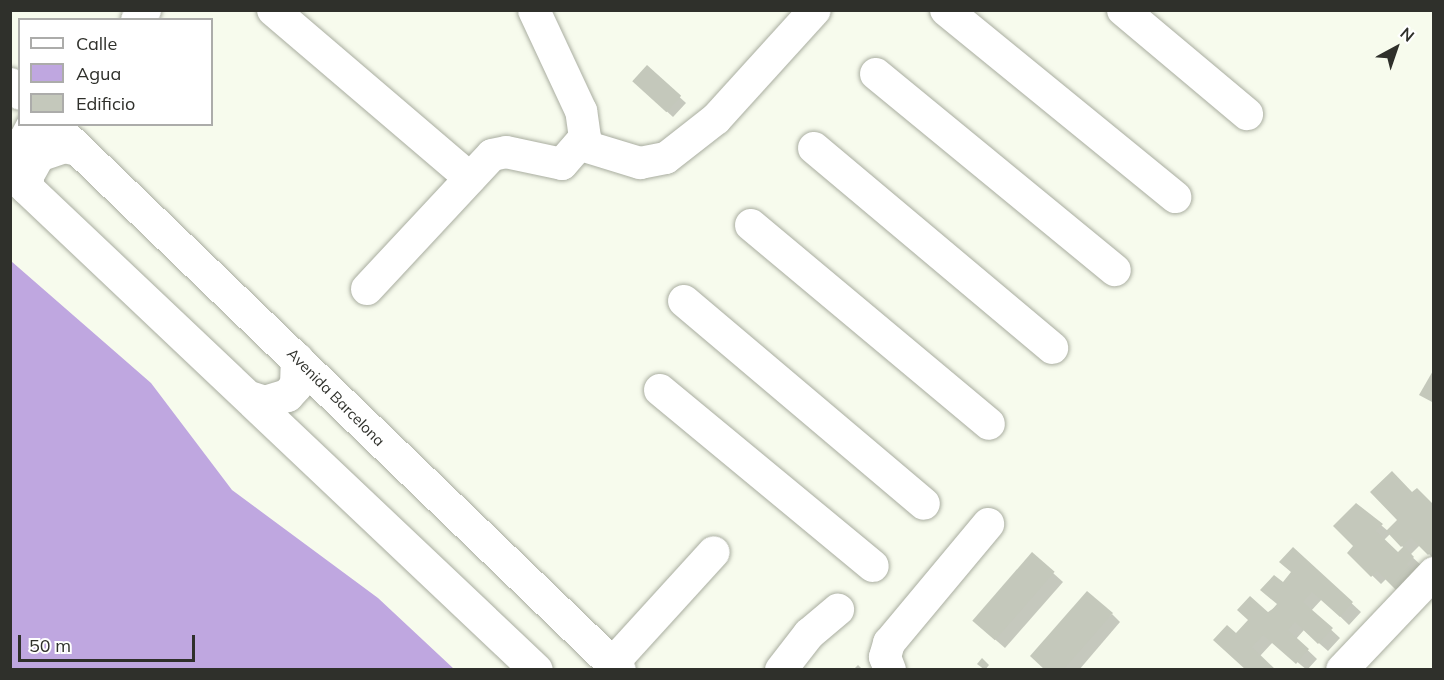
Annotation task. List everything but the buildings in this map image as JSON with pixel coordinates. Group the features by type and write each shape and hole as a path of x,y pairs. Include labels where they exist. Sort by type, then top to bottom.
{"main road":[{"path":"10,149 24,141 32,126"},
{"name":"Avenida Barcelona","path":"54,126 616,667"},
{"path":"78,149 64,146 38,155 27,176 19,180 536,669"},
{"path":"252,398 264,402 287,394 297,378 297,359"},
{"path":"293,437 290,426 297,403 306,395 332,395"}],"street":[{"path":"273,10 470,178"},
{"path":"367,290 470,178 498,153 555,165 568,161 580,145 586,130 581,111 534,10"},
{"path":"580,145 640,164 673,154 716,119 815,10"},
{"path":"946,10 1175,197"},
{"path":"1123,10 1247,114"},
{"path":"876,74 1115,270"},
{"path":"814,148 1052,348"},
{"path":"751,225 989,424"},
{"path":"684,301 924,504"},
{"path":"660,390 873,566"},
{"path":"890,669 885,657 889,643 988,524"},
{"path":"616,667 714,552"},
{"path":"1342,669 1434,573"},
{"path":"1367,669 1434,599"},
{"path":"781,669 809,634 838,610"}],"water":[{"path":"11,261 151,383 232,490 378,598 454,669 11,669"}]}
